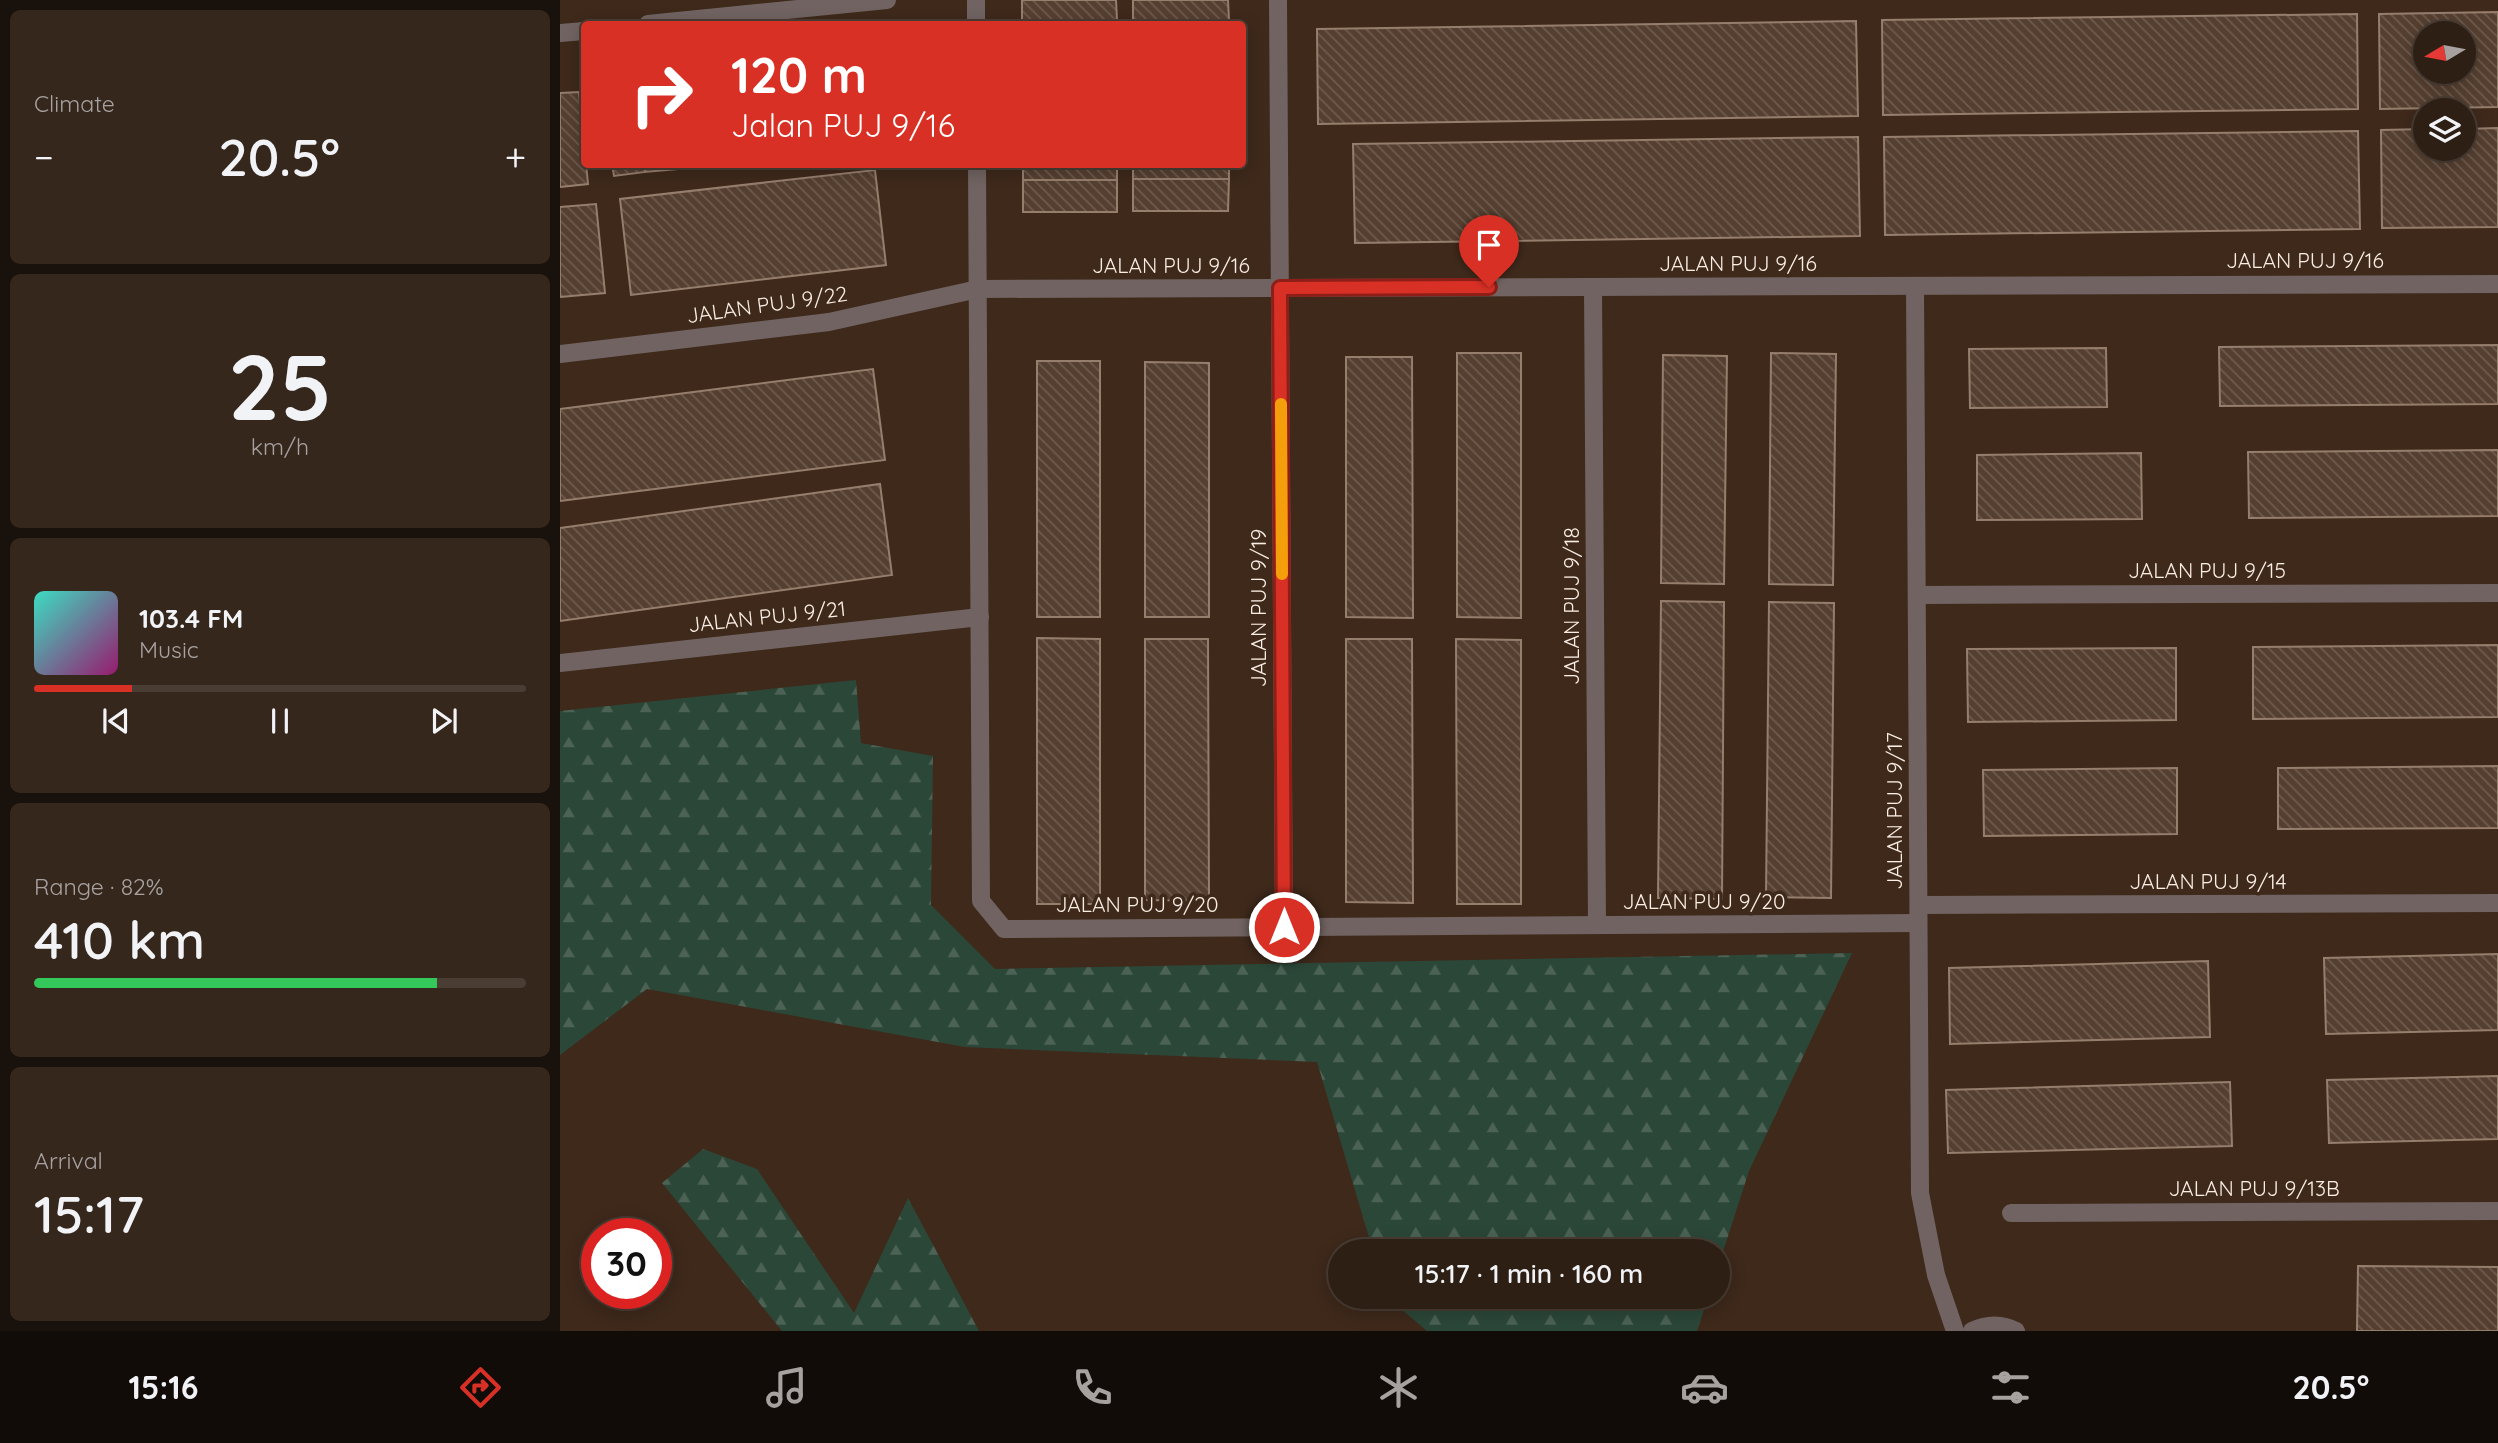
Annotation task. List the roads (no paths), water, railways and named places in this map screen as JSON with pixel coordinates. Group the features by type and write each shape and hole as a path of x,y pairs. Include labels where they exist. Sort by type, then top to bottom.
{"street":[{"path":"678,21 887,0"},
{"path":"976,0 976,21"},
{"name":"JALAN PUJ 9/19","path":"1278,0 1284,927"},
{"path":"560,33 581,31"},
{"name":"JALAN PUJ 9/20","path":"977,168 981,901 1003,929 1597,925 1919,914"},
{"name":"JALAN PUJ 9/16","path":"978,289 2498,284"},
{"name":"JALAN PUJ 9/17","path":"1915,286 1920,1193 1936,1275 1955,1331"},
{"name":"JALAN PUJ 9/18","path":"1593,287 1597,925"},
{"name":"JALAN PUJ 9/22","path":"560,354 829,322 978,289"},
{"name":"JALAN PUJ 9/15","path":"1917,595 2498,593"},
{"name":"JALAN PUJ 9/21","path":"560,663 980,617"},
{"name":"JALAN PUJ 9/14","path":"1919,914 2498,903"},
{"name":"JALAN PUJ 9/13B","path":"2011,1213 2498,1211"},
{"path":"1972,1331 1995,1324 2015,1331"}]}
